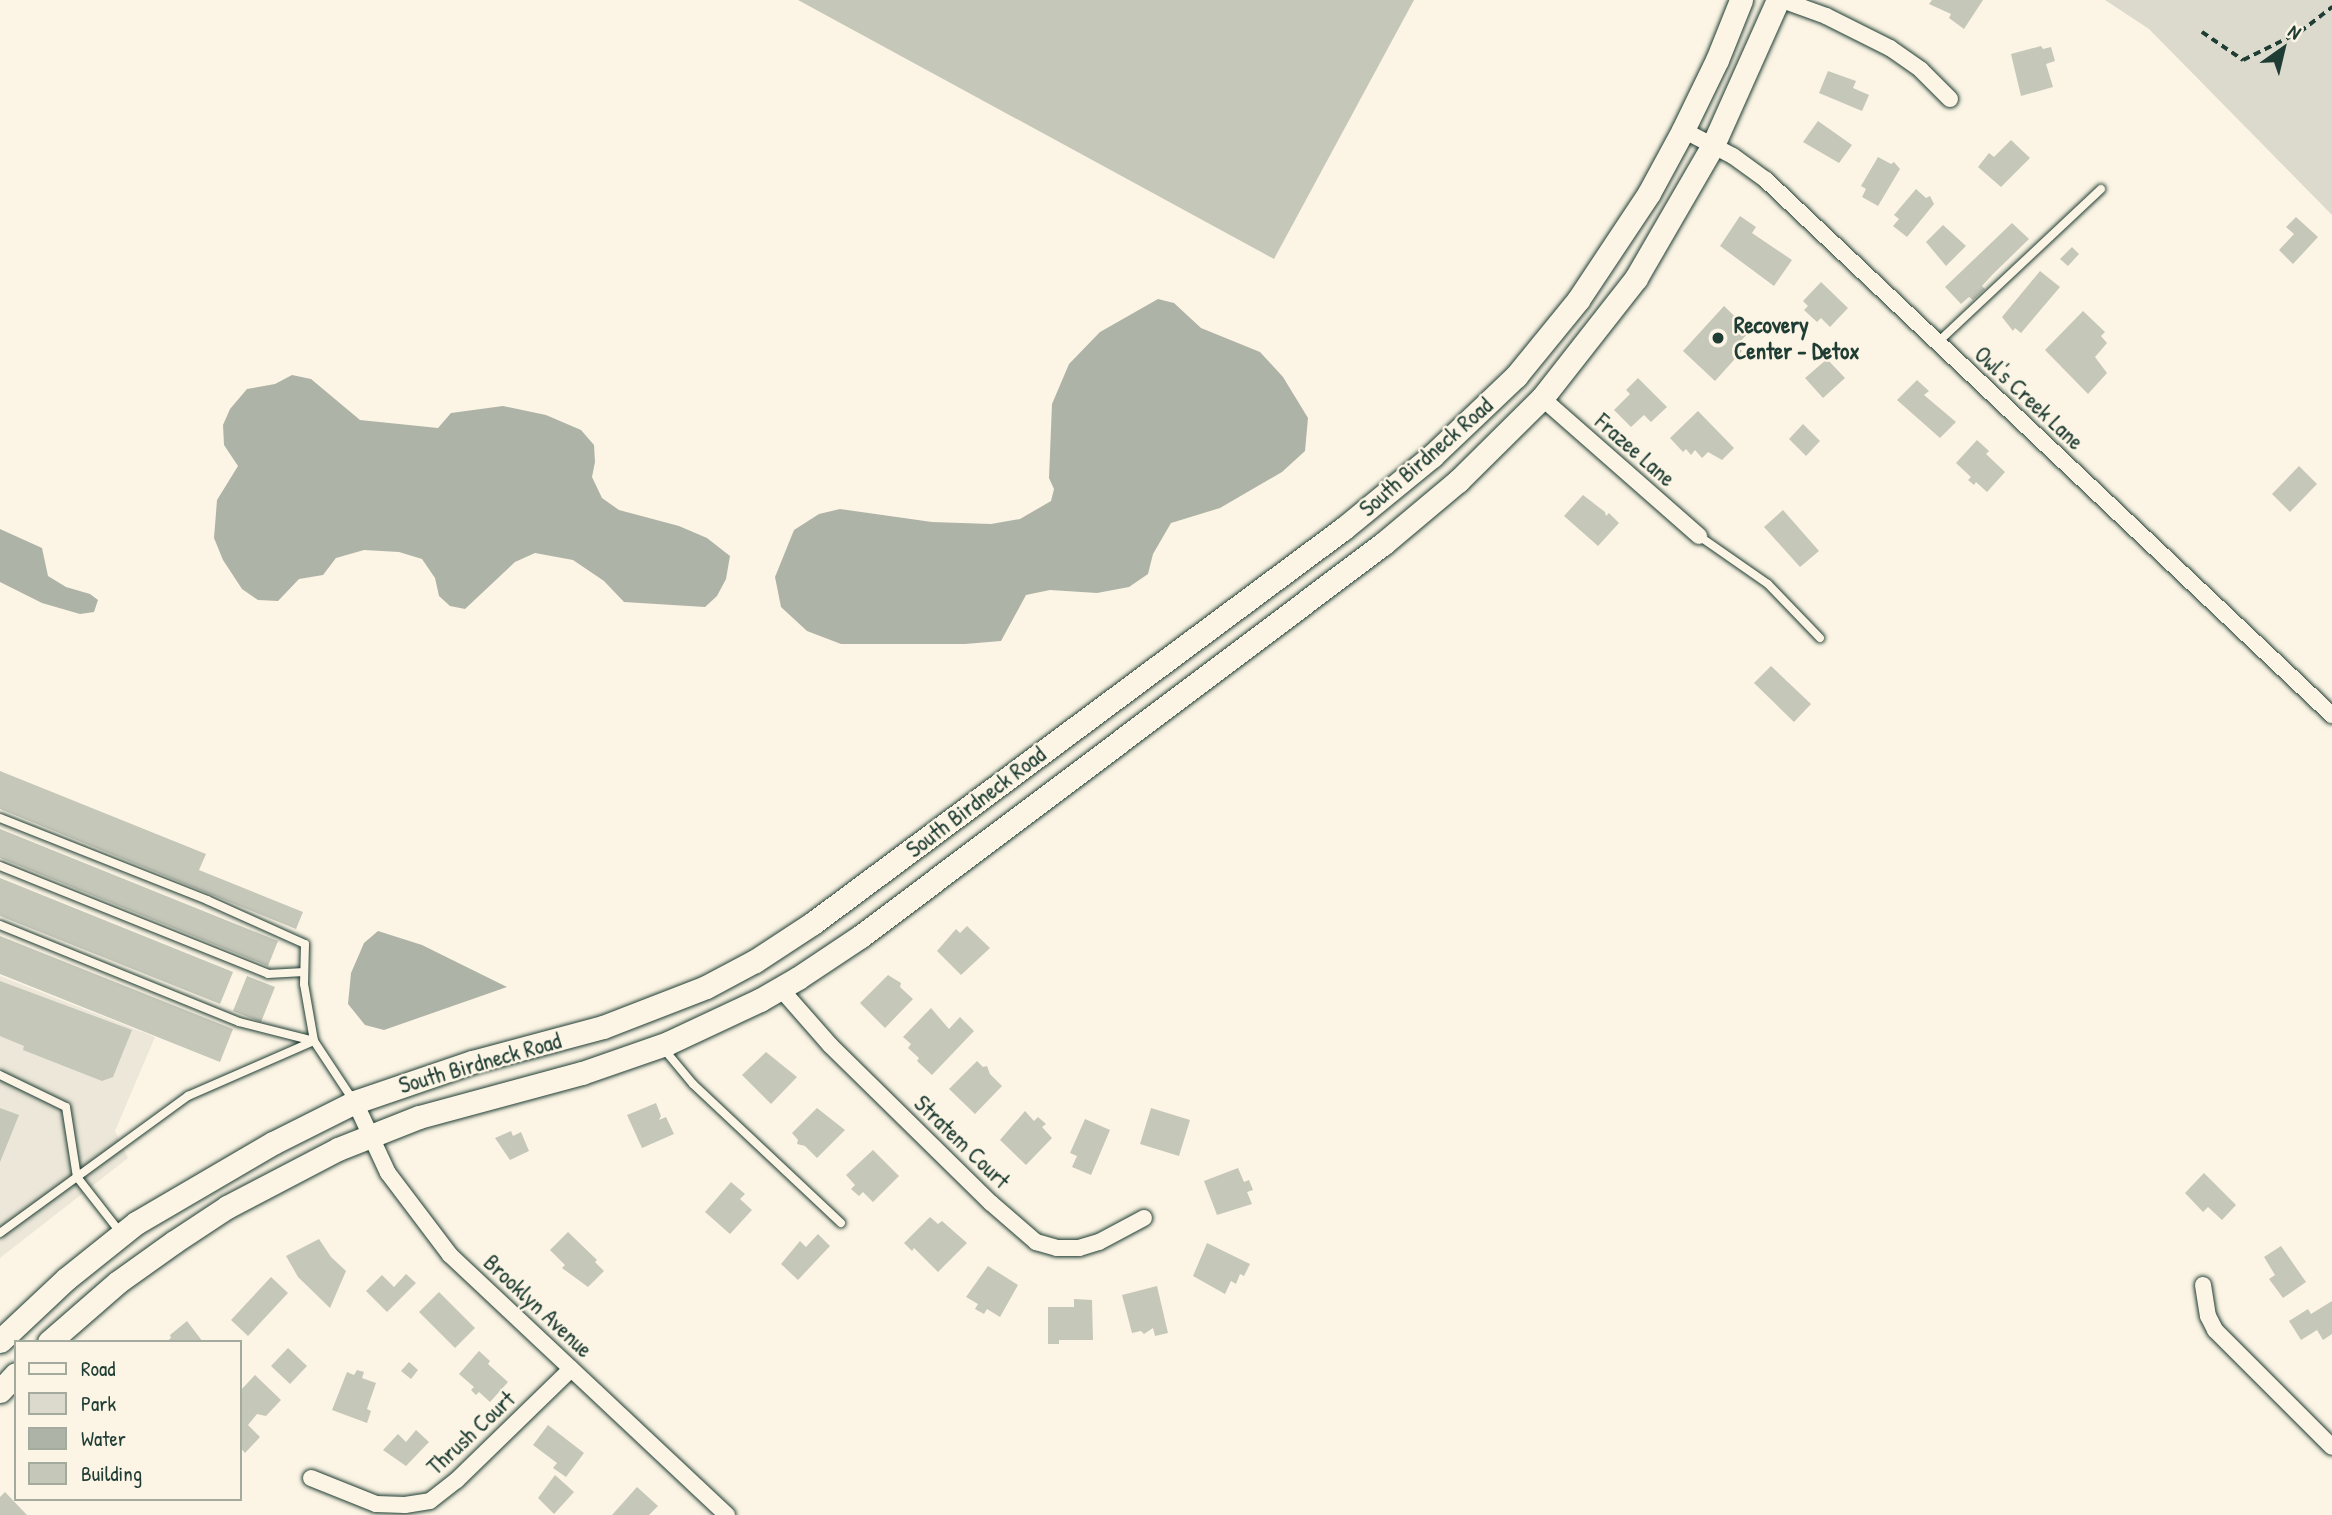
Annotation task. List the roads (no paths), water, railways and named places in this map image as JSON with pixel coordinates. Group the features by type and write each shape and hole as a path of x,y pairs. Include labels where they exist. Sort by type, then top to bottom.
{"main road":[{"name":"South Birdneck Road","path":"0,1341 66,1279 122,1235 198,1185 355,1102 472,1062 603,1027 651,1010 755,961 824,915 1344,528 1432,456 1516,376 1578,300 1648,193 1683,130 1717,60 1741,0"},
{"name":"South Birdneck Road","path":"51,1340 118,1282 227,1207 338,1149 460,1104 583,1073 661,1045 780,988 861,936 1384,543 1458,481 1542,398 1636,278 1713,145 1780,0"},
{"path":"0,1391 14,1376"}],"street":[{"path":"1780,0 1826,16 1890,48 1921,70 1950,99"},
{"name":"Owl's Creek Lane","path":"1683,130 1713,145 1766,180 2332,715"},
{"name":"Frazee Lane","path":"1542,398 1699,536"},
{"name":"Stratem Court","path":"780,988 830,1045 991,1203 1037,1242 1056,1248 1079,1248 1099,1242 1144,1218"},
{"name":"Brooklyn Avenue","path":"355,1102 388,1173 450,1255 723,1514"},
{"path":"2203,1285 2208,1317 2215,1330 2332,1447"},
{"name":"Thrush Court","path":"311,1478 376,1504 405,1505 430,1501 457,1480 571,1368"}],"lane":[{"path":"1937,343 2101,189"},
{"path":"1699,536 1768,584 1820,638"},
{"path":"0,818 207,900 305,944 304,972 314,1041 355,1102"},
{"path":"0,866 268,974 304,972"},
{"path":"0,925 239,1022 314,1041"},
{"path":"0,1233 188,1096 314,1041"},
{"path":"661,1045 693,1084 841,1223"},
{"path":"0,1074 66,1107 77,1177 122,1235"}],"water":[{"path":"1158,299 1174,303 1201,328 1260,352 1283,377 1308,418 1305,451 1282,472 1220,508 1171,523 1153,554 1148,574 1129,587 1097,593 1050,590 1026,595 1001,641 965,644 841,644 807,631 781,607 775,577 794,530 819,514 840,509 932,522 991,524 1020,519 1051,501 1054,489 1049,478 1052,404 1069,364 1100,332"},
{"path":"292,375 311,379 360,420 438,428 451,413 503,406 546,415 581,430 594,445 592,477 602,498 619,510 679,526 707,538 730,556 726,579 717,596 705,607 624,602 604,581 573,560 535,553 515,562 465,609 450,606 439,596 435,578 422,559 399,552 364,550 336,558 323,575 299,579 278,601 258,600 242,589 223,560 214,538 217,500 238,466 224,445 223,425 230,409 247,389 275,384"},
{"path":"0,529 42,548 48,576 66,587 90,594 98,600 94,612 80,614 42,603 0,582"},
{"path":"378,931 422,945 507,987 384,1030 365,1025 348,1004 351,973 364,943"}],"place":[{"name":"Recovery Center - Detox","path":"1718,338"}]}
